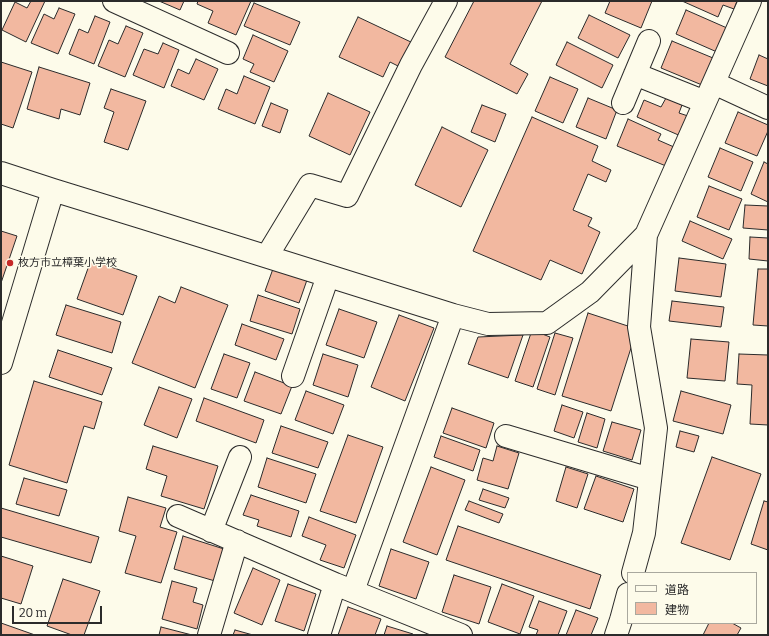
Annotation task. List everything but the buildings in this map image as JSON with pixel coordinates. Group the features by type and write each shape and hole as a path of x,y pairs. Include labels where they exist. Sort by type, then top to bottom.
{"street":[{"path":"114,1 228,53"},
{"path":"267,256 310,185 347,196 411,65 446,1"},
{"path":"633,572 644,533 656,428 639,327 646,235 750,1"},
{"path":"623,103 649,41"},
{"path":"635,74 768,108"},
{"path":"1,173 453,315 488,324 547,323 590,292 646,235"},
{"path":"1,363 53,190"},
{"path":"293,376 328,276"},
{"path":"319,635 344,588 453,315"},
{"path":"506,436 650,480"},
{"path":"211,531 240,457"},
{"path":"178,516 344,588 461,635"},
{"path":"209,635 237,541"},
{"path":"616,635 627,597"}],"place":[{"name":"枚方市立樟葉小学校","path":"10,263"}]}
